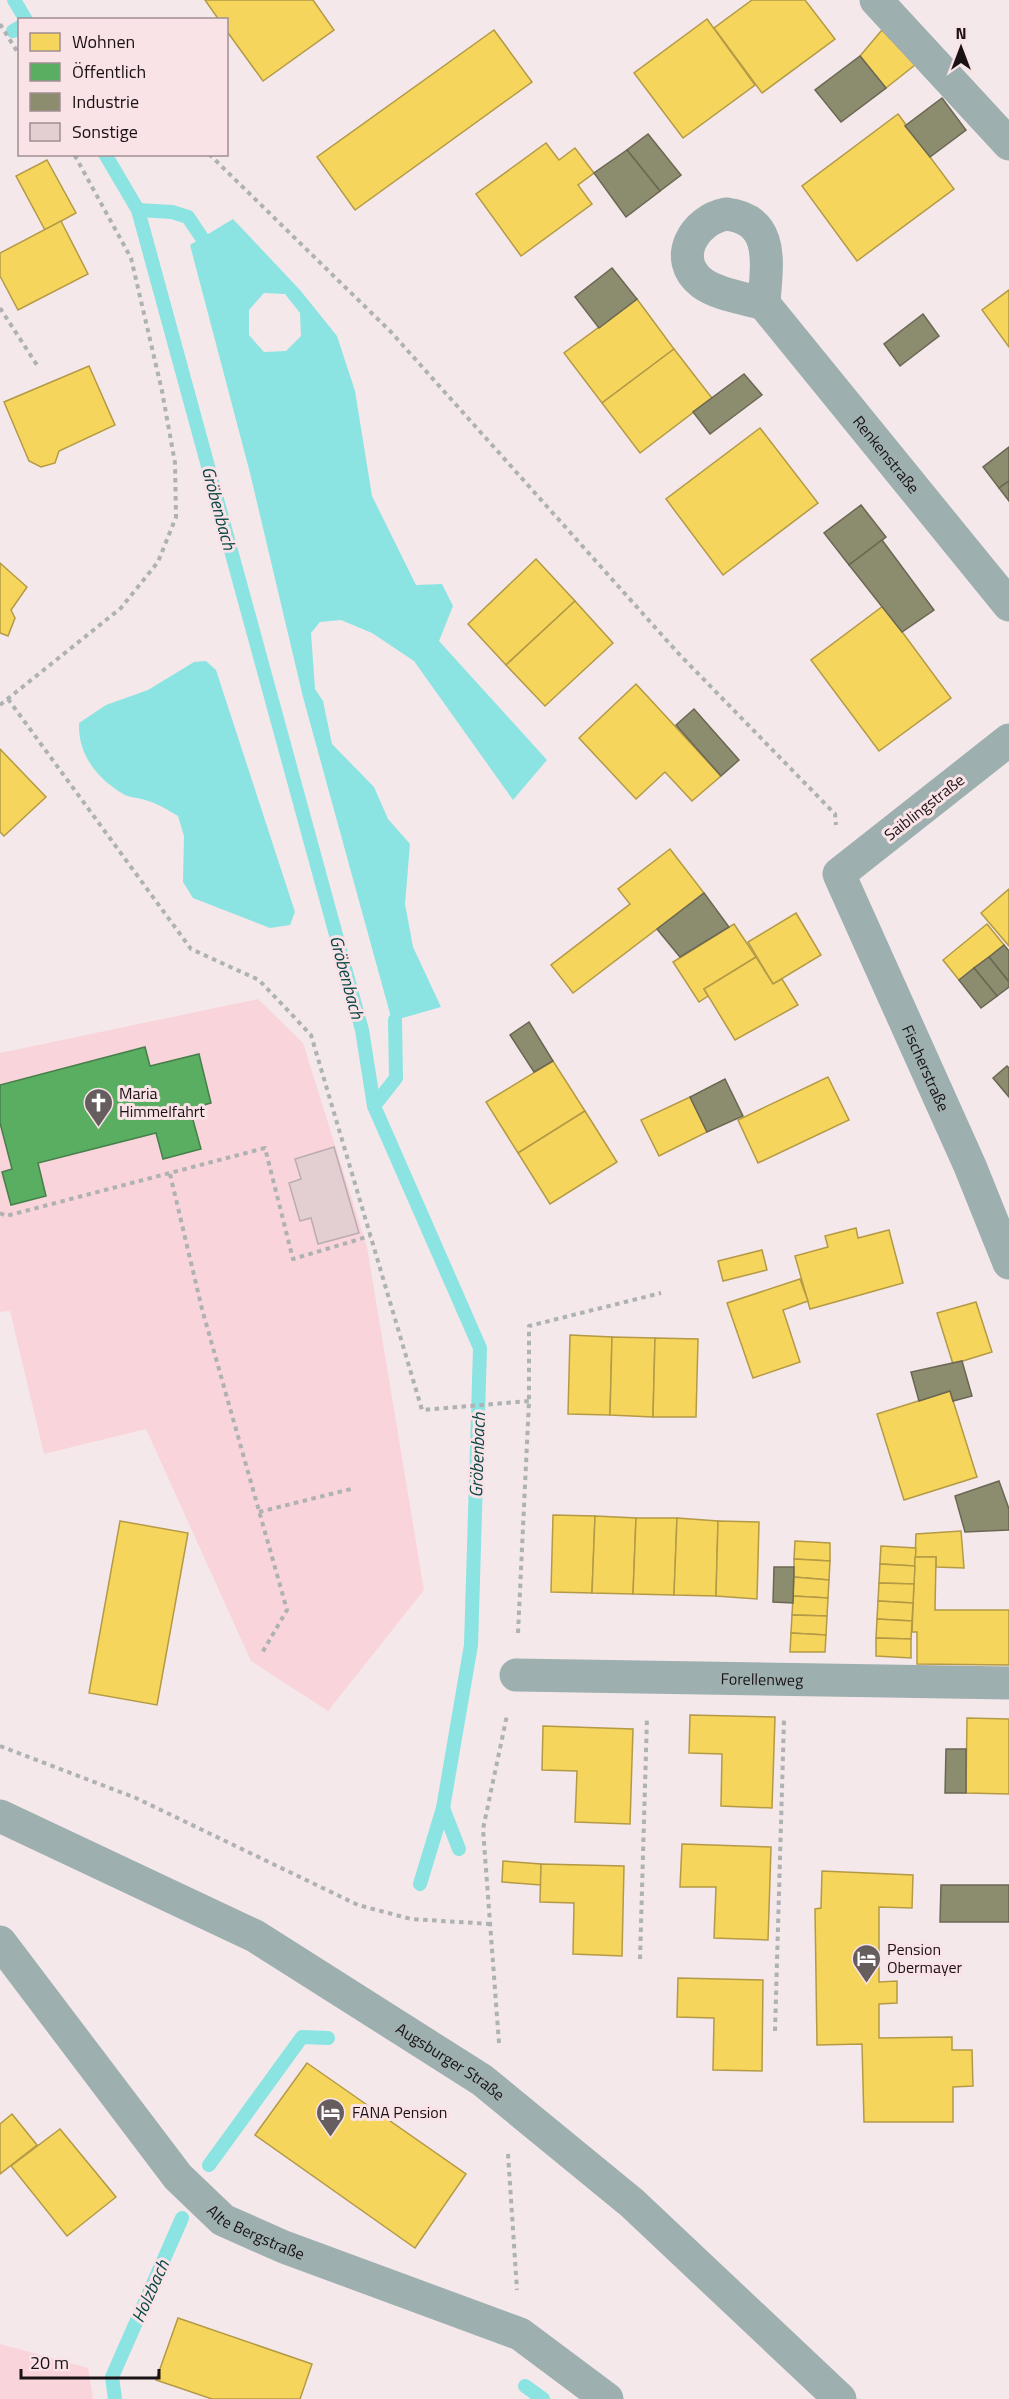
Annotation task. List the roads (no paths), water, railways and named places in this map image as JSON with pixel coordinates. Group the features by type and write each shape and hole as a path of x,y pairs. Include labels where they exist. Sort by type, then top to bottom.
{"street":[{"path":"876,0 1009,144"},
{"name":"Renkenstraße","path":"764,304 1009,605"},
{"name":"Saiblingstraße","path":"839,874 1009,740"},
{"name":"Fischerstraße","path":"839,874 970,1166 1009,1263"},
{"name":"Forellenweg","path":"516,1675 1009,1683"},
{"name":"Augsburger Straße","path":"0,1816 255,1936 482,2080 632,2203 840,2399"},
{"name":"Alte Bergstraße","path":"0,1942 178,2177 223,2220 284,2247 520,2334 607,2399"}],"water":[{"path":"233,219 300,290 337,336 355,391 372,496 416,585 442,584 453,606 439,641 547,760 513,800 414,661 372,633 341,620 320,622 311,633 315,689 323,701 332,744 374,787 388,819 410,844 405,904 413,947 441,1007 392,1021 303,697 250,473 190,245","holes":["264,293 285,294 300,313 301,336 286,351 264,352 249,335 249,310"]},
{"path":"206,661 216,670 295,912 290,925 270,928 193,898 183,882 184,836 178,816 156,804 125,795 115,789 91,765 82,746 79,723 106,705 148,690 194,662"}],"waterway":[{"name":"Gröbenbach","path":"14,0 25,18"},
{"name":"Gröbenbach","path":"13,31 18,28"},
{"name":"Gröbenbach","path":"106,156 138,210 362,1030 374,1106 480,1348 471,1645 443,1808 420,1884"},
{"path":"138,210 172,212 188,217 202,238"},
{"path":"374,1106 396,1078 395,1020"},
{"path":"443,1808 459,1849"},
{"name":"Holzbach","path":"209,2165 302,2037 328,2038"},
{"name":"Holzbach","path":"115,2399 112,2377 182,2218"},
{"path":"525,2386 543,2399"}],"place":[{"name":"Maria Himmelfahrt","path":"98,1128"},
{"name":"Pension Obermayer","path":"866,1984"},
{"name":"FANA Pension","path":"331,2138"}]}
